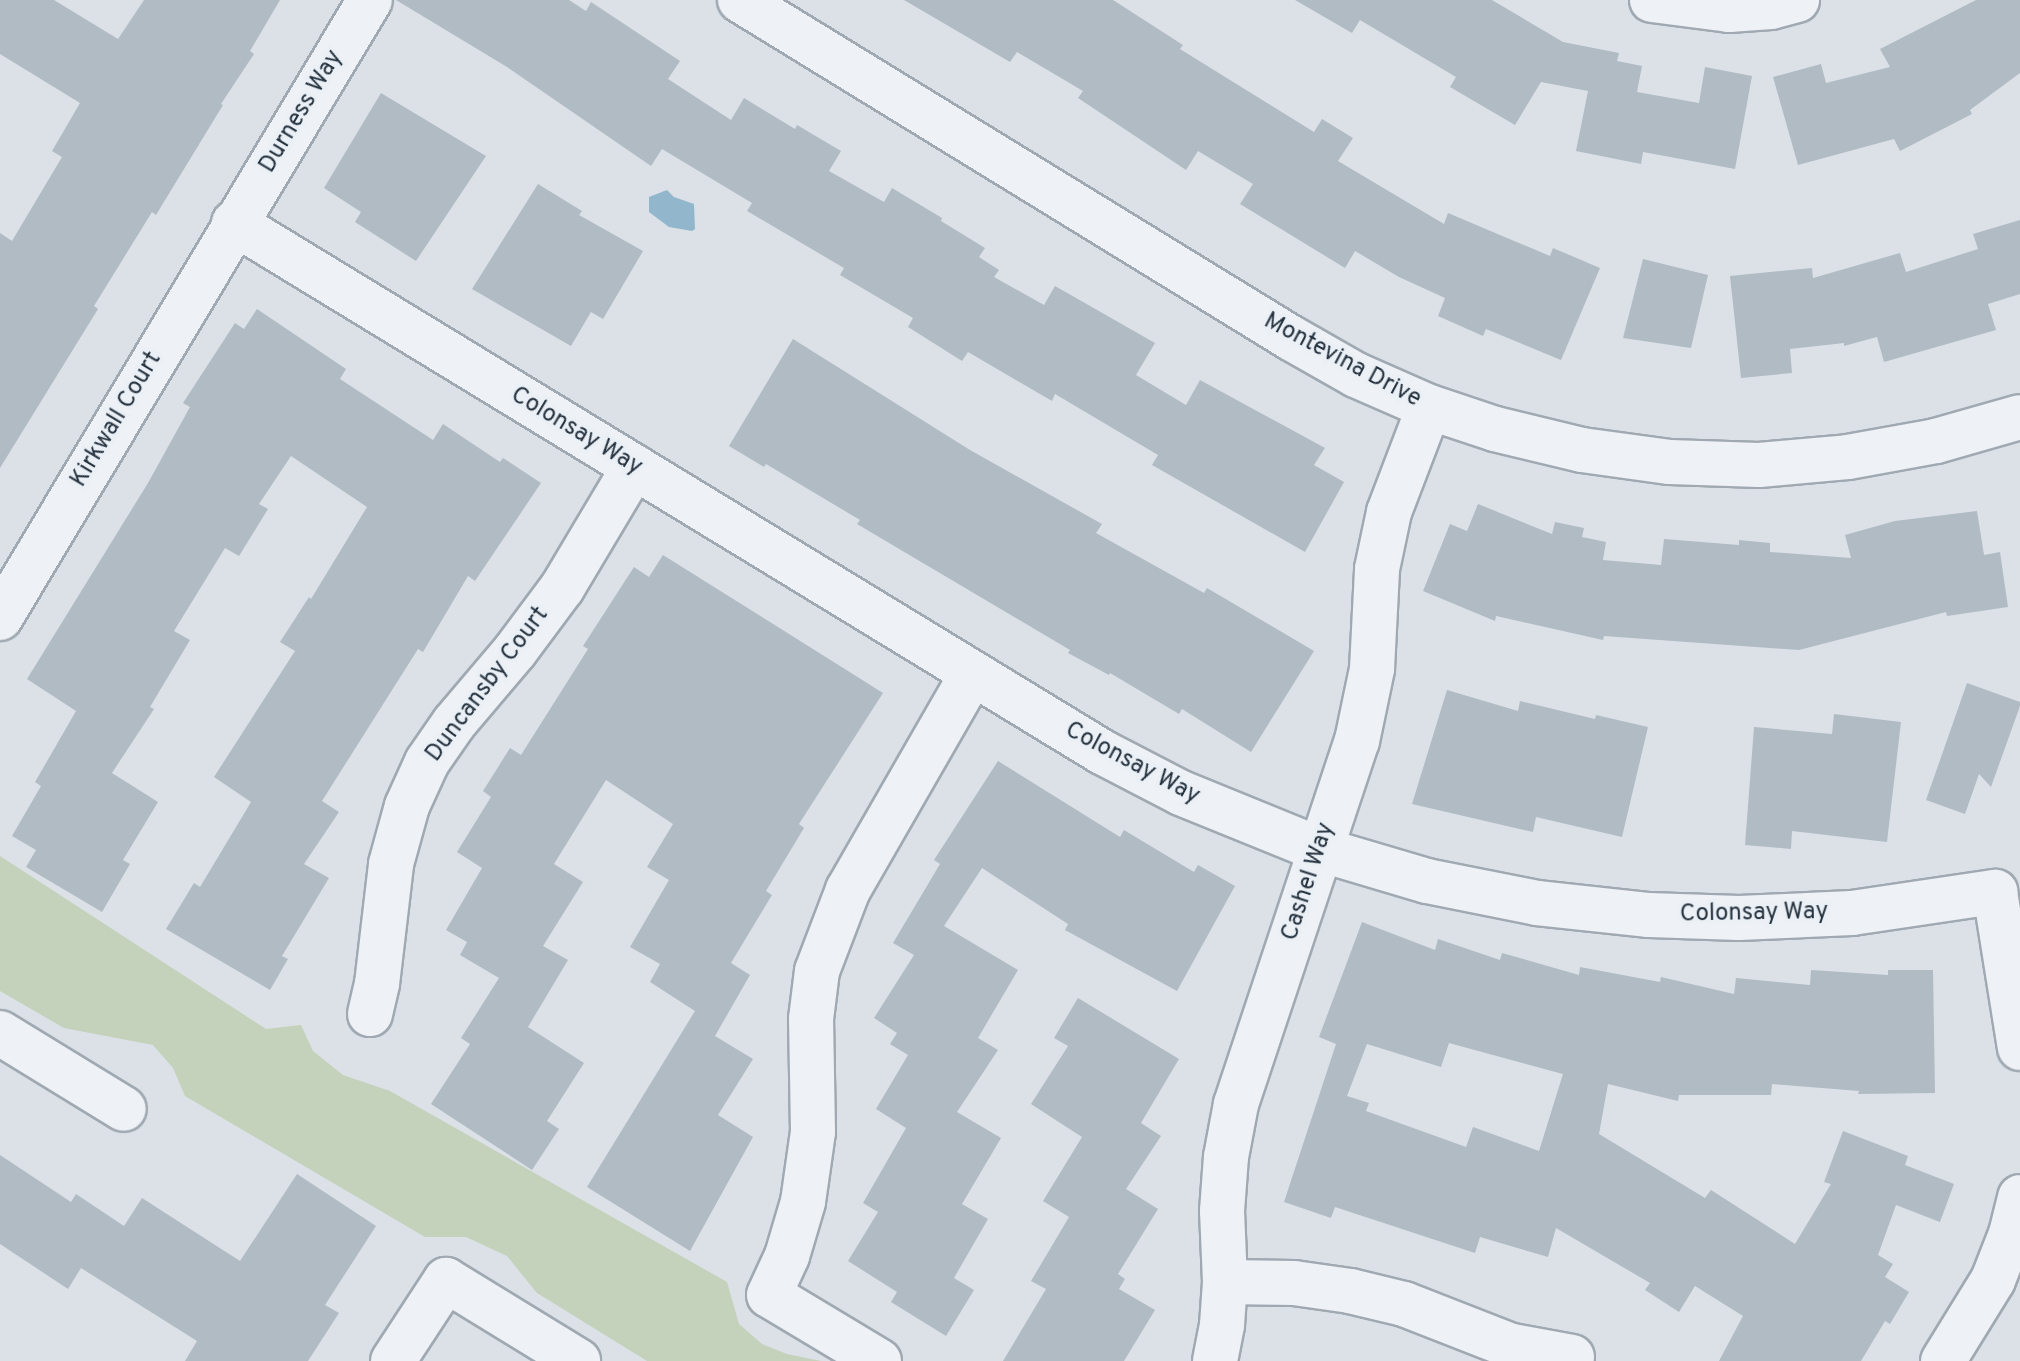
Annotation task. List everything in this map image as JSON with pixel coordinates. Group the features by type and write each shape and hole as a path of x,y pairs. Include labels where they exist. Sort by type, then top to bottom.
{"street":[{"name":"Durness Way","path":"234,223 370,0"},
{"name":"Montevina Drive","path":"740,0 1356,375 1429,407 1495,429 1582,450 1670,462 1759,465 1848,457 1921,444 2020,417"},
{"path":"1652,0 1729,10 1771,7 1797,0"},
{"name":"Colonsay Way","path":"234,223 1102,752 1181,793 1319,849 1427,881 1537,903 1649,915 1739,918 1852,913 1995,892 2020,1048"},
{"name":"Kirkwall Court","path":"0,618 234,223"},
{"name":"Cashel Way","path":"1215,1361 1222,1325 1225,1282 1223,1198 1236,1104 1366,711 1372,669 1377,569 1389,512 1429,407"},
{"name":"Duncansby Court","path":"370,1014 377,984 391,864 407,806 427,762 454,723 515,651 562,588 634,467"},
{"path":"879,1361 769,1295 787,1256 803,1202 813,1132 811,1019 817,971 834,920 972,674"},
{"path":"0,1033 124,1109"},
{"path":"1943,1361 1993,1280 2020,1197"},
{"path":"393,1361 446,1280 578,1361"},
{"path":"1225,1282 1294,1283 1350,1291 1404,1304 1512,1346 1572,1357"}],"green space":[{"path":"0,856 266,1029 301,1025 313,1051 343,1075 390,1091 727,1282 739,1324 762,1344 787,1354 821,1361 647,1361 537,1293 507,1256 466,1237 425,1237 185,1096 173,1068 153,1045 64,1028 0,991"}],"water":[{"path":"667,190 674,197 694,204 695,229 692,231 669,227 649,212 649,197"}],"building":[{"path":"0,0 54,0 118,39 144,0 280,0 250,51 254,54 156,215 152,212 94,306 98,309 0,468 0,233 12,241 62,157 52,151 80,103 0,54"},
{"path":"396,0 569,0 586,11 591,2 680,61 668,79 731,120 744,98 795,129 797,125 841,151 829,171 884,202 892,188 985,248 979,257 999,270 994,277 1044,305 1055,286 1155,343 1136,375 1186,405 1200,380 1325,448 1314,465 1344,482 1305,552 1152,465 1158,455 1055,394 1052,401 968,352 962,361 908,327 913,318 840,275 844,268 747,211 752,203 662,149 651,166 507,67"},
{"path":"904,0 1113,0 1183,45 1180,49 1314,132 1322,119 1353,138 1338,161 1444,224 1448,213 1550,256 1553,248 1600,268 1561,360 1486,329 1483,336 1438,316 1445,298 1399,277 1355,251 1345,268 1240,204 1253,184 1198,151 1186,170 1078,98 1083,91 1017,52 1010,62"},
{"path":"1295,0 1492,0 1563,42 1619,53 1617,61 1642,66 1637,92 1699,103 1705,67 1752,76 1735,169 1643,152 1641,164 1576,151 1588,91 1541,82 1515,125 1450,87 1456,77 1360,20 1352,33"},
{"path":"1976,0 2020,0 2020,73 1970,110 1972,114 1900,151 1894,139 1798,165 1773,77 1821,64 1826,83 1890,67 1880,49"},
{"path":"381,93 486,156 416,261 355,222 361,212 324,188"},
{"path":"538,184 582,211 579,215 643,251 603,319 591,312 571,346 472,289"},
{"path":"2020,220 2020,294 1988,304 1996,330 1884,362 1877,337 1844,346 1844,343 1790,349 1792,373 1741,378 1730,276 1812,268 1813,278 1900,253 1906,272 1978,249 1973,234"},
{"path":"1643,259 1708,275 1691,348 1623,338"},
{"path":"257,309 346,369 340,379 433,440 443,424 500,462 503,458 541,483 475,581 468,576 423,652 418,649 322,801 339,812 304,864 329,878 282,956 288,959 270,990 166,929 194,883 200,887 251,802 214,777 295,651 280,642 309,597 311,599 367,507 291,456 259,504 268,509 239,556 225,548 174,631 190,640 150,707 154,709 112,773 158,802 123,860 130,864 102,912 26,867 36,850 12,836 41,786 35,782 76,711 27,679 148,483 190,407 183,403 235,323 244,329"},
{"path":"793,339 970,450 1102,524 1096,533 1204,593 1207,588 1314,651 1251,752 1182,709 1179,714 1110,673 1068,653 1070,650 857,524 860,520 766,464 764,467 729,446"},
{"path":"1478,504 1552,534 1555,522 1584,528 1582,537 1606,542 1603,560 1661,565 1664,539 1739,545 1739,540 1770,543 1770,552 1851,558 1845,535 1895,521 1977,511 1984,555 2000,552 2008,607 1947,616 1946,612 1799,650 1604,636 1603,640 1496,616 1495,621 1423,591 1450,524 1467,531"},
{"path":"663,555 883,693 799,824 804,828 766,891 772,895 731,963 750,975 715,1036 753,1059 718,1115 753,1137 690,1251 587,1187 695,1011 650,982 660,964 630,947 669,880 647,867 673,824 606,780 554,864 583,882 543,946 568,960 528,1027 584,1063 547,1121 559,1129 532,1170 431,1104 470,1044 461,1038 499,978 460,955 467,942 446,930 482,868 457,852 491,797 483,791 510,748 521,755 588,649 583,646 634,567 649,577"},
{"path":"1967,683 2020,702 2020,706 1991,787 1979,774 1965,814 1926,800"},
{"path":"1447,690 1518,711 1520,701 1595,719 1596,715 1648,727 1622,837 1536,817 1533,832 1412,804"},
{"path":"1834,714 1901,722 1887,842 1792,831 1791,849 1745,845 1754,727 1832,734"},
{"path":"998,761 1120,837 1124,830 1194,872 1198,865 1235,886 1177,991 1065,930 1068,924 982,868 944,926 1018,970 978,1038 998,1050 957,1112 1001,1138 962,1204 988,1219 954,1278 974,1290 946,1336 891,1302 897,1292 848,1261 878,1212 863,1203 906,1128 876,1109 908,1055 890,1044 897,1033 874,1018 914,955 893,943 940,864 934,860"},
{"path":"1362,922 1435,950 1438,939 1500,960 1502,953 1579,975 1580,967 1660,982 1661,977 1734,994 1736,978 1810,985 1811,970 1888,975 1888,970 1933,970 1935,1093 1858,1094 1859,1091 1772,1084 1771,1095 1679,1095 1678,1101 1608,1084 1599,1134 1705,1198 1711,1190 1795,1244 1831,1184 1824,1182 1843,1131 1908,1156 1905,1165 1954,1184 1940,1222 1896,1205 1878,1255 1893,1264 1885,1277 1909,1292 1890,1324 1885,1321 1861,1361 1719,1361 1743,1316 1695,1286 1679,1312 1645,1290 1650,1283 1556,1228 1548,1257 1480,1237 1475,1253 1335,1207 1331,1218 1284,1202 1336,1044 1319,1037","holes":["1449,1043 1563,1074 1539,1151 1473,1127 1466,1147 1366,1111 1369,1103 1347,1096 1367,1044 1441,1067"]},
{"path":"1078,998 1179,1059 1141,1123 1161,1136 1126,1189 1158,1209 1118,1274 1125,1279 1119,1289 1155,1310 1124,1361 1003,1361 1046,1289 1031,1281 1069,1217 1043,1201 1082,1137 1031,1104 1068,1046 1054,1038"},
{"path":"0,1155 71,1202 76,1194 124,1226 142,1198 240,1261 297,1174 376,1226 325,1305 339,1313 308,1361 185,1361 197,1341 81,1268 68,1289 0,1244"}]}
